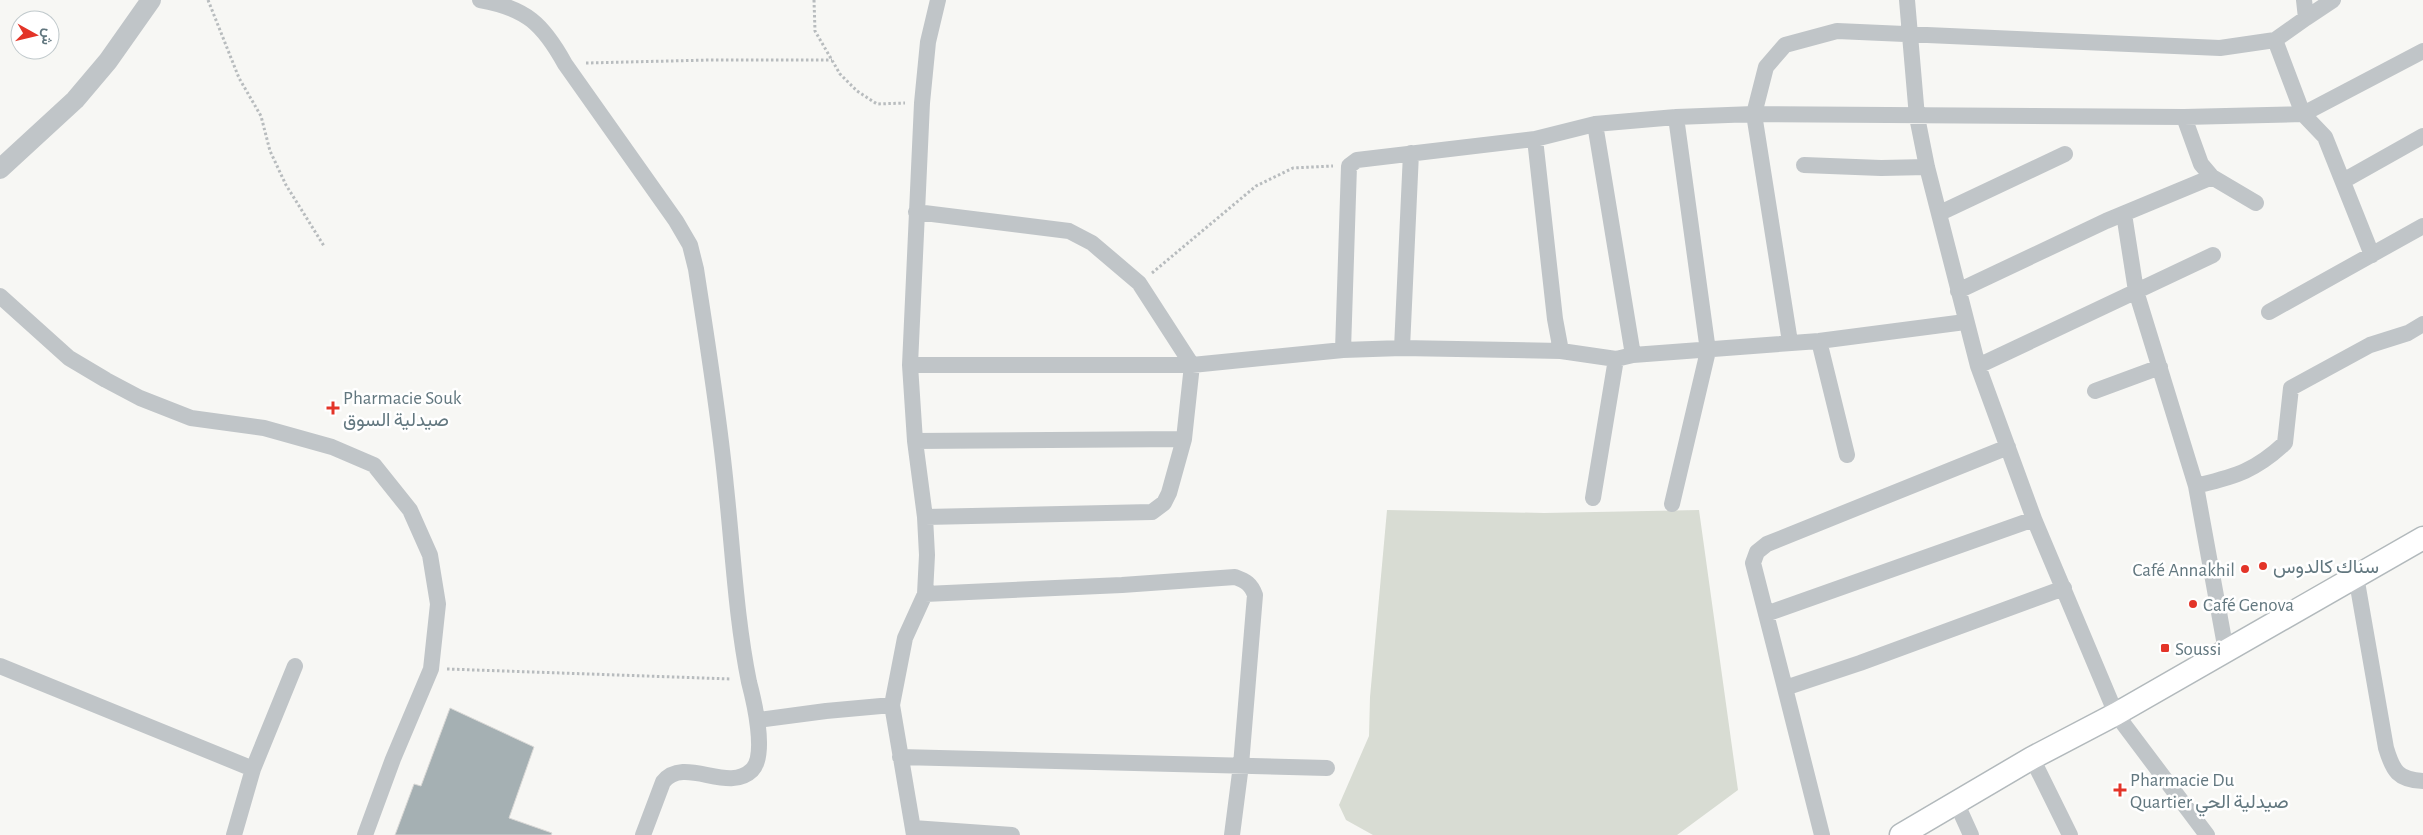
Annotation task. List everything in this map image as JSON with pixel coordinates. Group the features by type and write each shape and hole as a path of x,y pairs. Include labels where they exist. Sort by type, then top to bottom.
{"main road":[{"path":"1901,835 2032,758 2116,714 2423,538"}],"street":[{"path":"0,169 75,100 108,61 151,0"},
{"path":"480,0 516,8 537,22 676,221 690,246 700,298 726,481 749,679 758,720 758,760 752,770 744,775 731,778 677,772 668,775 663,782 643,835"},
{"path":"938,0 928,42 922,103 910,365 915,441 925,516 927,555 925,594 905,638 892,705 914,831 1012,835"},
{"path":"1907,0 1912,34 1917,117 1927,167 1940,213 1965,322 1978,366 2034,519 2116,714 2207,835"},
{"path":"2304,0 2306,18"},
{"path":"1790,342 1754,114 1766,67 1785,45 1837,31 2220,48 2275,40 2333,0"},
{"path":"2275,40 2303,114 2325,136 2372,255"},
{"path":"1343,350 1349,166 1357,160 1535,139 1595,124 1676,117 1754,114 1917,117 2184,117 2303,114 2423,51"},
{"path":"1672,504 1708,351 1676,117"},
{"path":"2184,117 2201,164 2212,177 2256,203"},
{"path":"1595,124 1633,355"},
{"path":"2343,181 2423,136"},
{"path":"1535,139 1555,319 1561,351"},
{"path":"1402,348 1411,153"},
{"path":"1940,213 2065,154"},
{"path":"1804,165 1881,168 1927,167"},
{"path":"1958,291 2124,214 2212,177"},
{"path":"916,212 1069,231 1092,243 1139,283 1192,366 1184,439 1169,493 1164,503 1152,512 925,516"},
{"path":"2124,214 2136,291 2196,486 2226,651"},
{"path":"2269,312 2423,226"},
{"path":"1978,366 2212,255"},
{"path":"0,296 69,358 140,398 191,418 264,428 332,447 374,465 410,510 430,555 438,604 430,669 393,759 365,835"},
{"path":"910,365 1192,366 1343,350 1402,348 1561,351 1616,359 1633,355 1708,351 1790,342 1819,341 1965,322"},
{"path":"2196,486 2245,473 2266,461 2285,443 2291,388 2370,345 2408,333 2423,324"},
{"path":"1819,341 1847,455"},
{"path":"1593,498 1616,359"},
{"path":"2096,392 2160,367"},
{"path":"915,441 1184,439"},
{"path":"1822,835 1753,563 1757,552 1767,544 2008,448"},
{"path":"1766,614 2034,519"},
{"path":"2356,576 2389,756 2399,775 2423,781"},
{"path":"925,594 1122,585 1235,577 1245,580 1252,586 1255,595 1241,765 1232,835"},
{"path":"1785,688 1860,663 2064,588"},
{"path":"0,666 253,769"},
{"path":"234,835 253,769 295,666"},
{"path":"758,720 892,705"},
{"path":"900,756 1327,768"},
{"path":"2032,758 2070,835"},
{"path":"1956,802 1971,835"}],"path":[{"path":"208,0 240,78 261,116 270,151 286,185 324,246"},
{"path":"814,0 815,31 840,74 857,90 877,104 922,103"},
{"path":"565,64 710,60 832,60"},
{"path":"1139,283 1264,182 1293,168 1349,166"},
{"path":"430,669 749,679"}],"shaded area":[{"path":"1387,510 1544,513 1699,510 1738,790 1677,835 1373,835 1346,820 1339,805 1369,736 1370,697"}],"building":[{"path":"450,708 534,747 509,818 552,833 551,835 395,835 414,784 421,786"}],"place":[{"name":"Pharmacie Souk صيدلية السوق","path":"333,408"},
{"name":"سناك كالدوس","path":"2263,566"},
{"name":"Café Annakhil","path":"2245,569"},
{"name":"Café Genova","path":"2193,604"},
{"name":"Soussi","path":"2165,648"},
{"name":"Pharmacie Du Quartier صيدلية الحي","path":"2120,790"}]}
